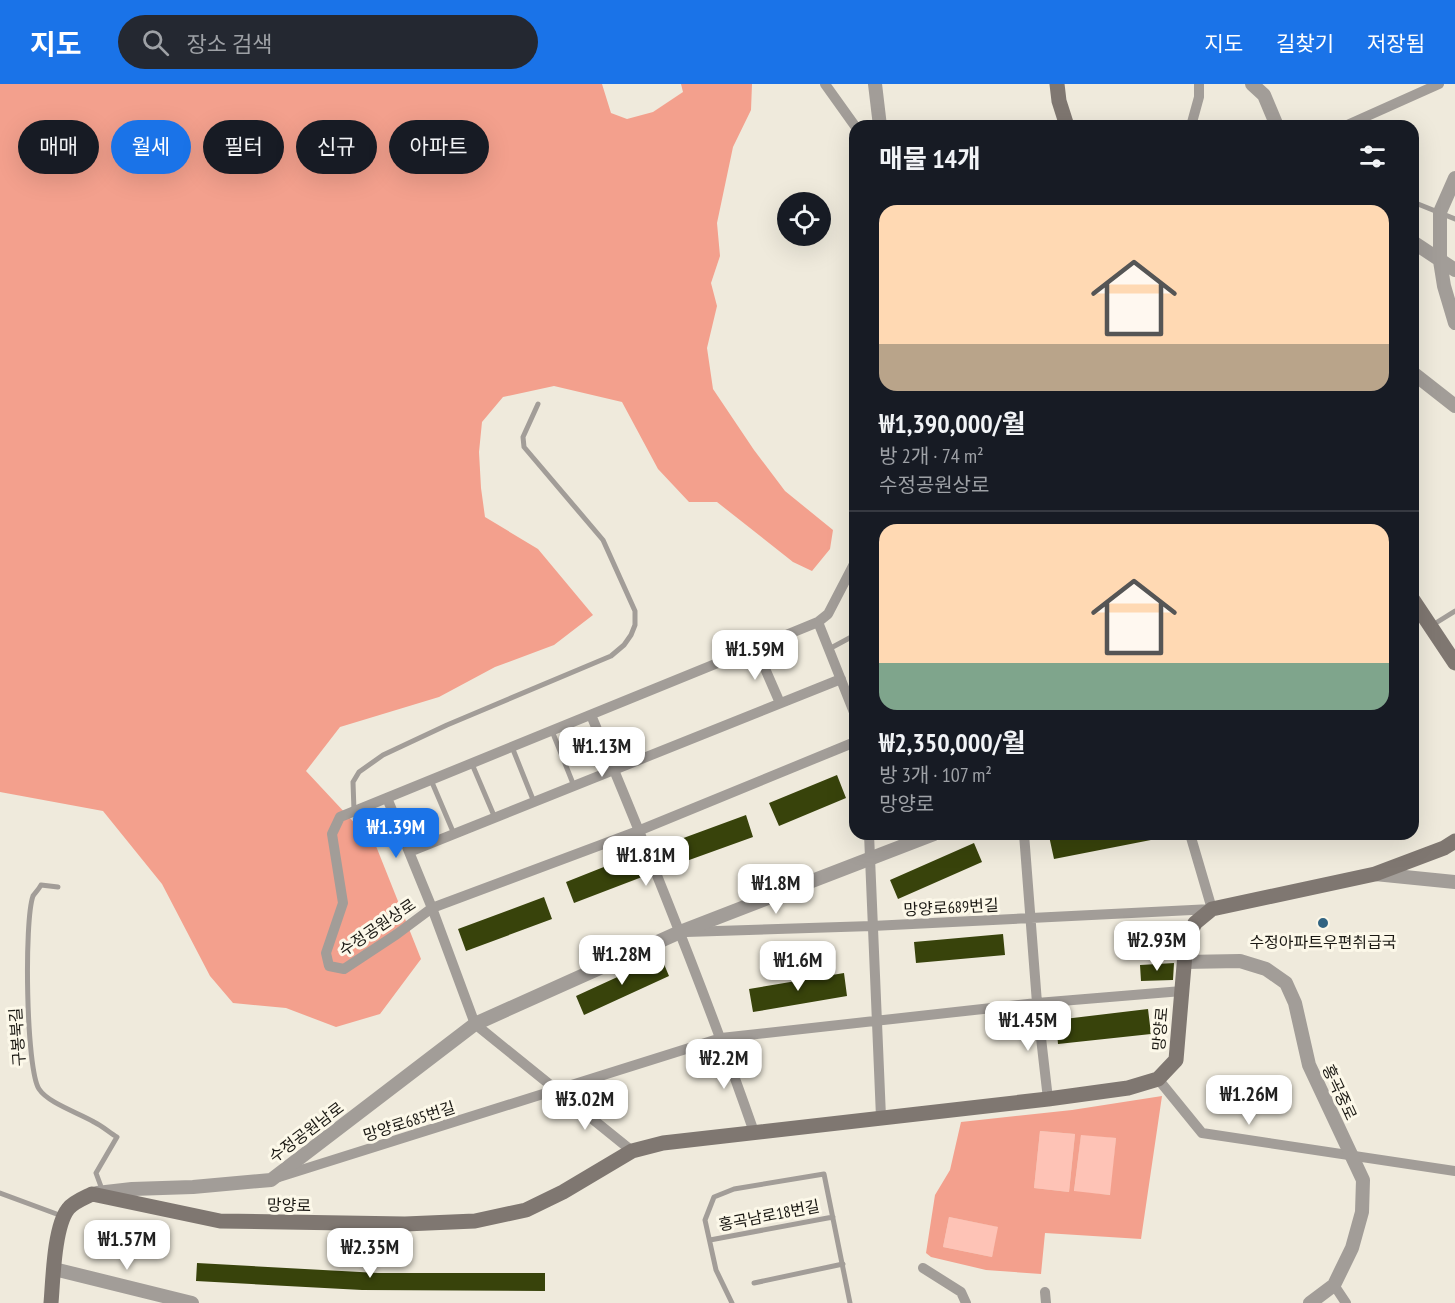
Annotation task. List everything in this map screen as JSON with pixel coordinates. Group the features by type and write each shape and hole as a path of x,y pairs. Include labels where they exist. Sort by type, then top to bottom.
{"main road":[{"path":"1057,84 1065,120"},
{"path":"1419,609 1455,663"},
{"path":"1212,909 1375,874 1444,849 1455,841"},
{"name":"망양로","path":"97,1193 219,1221 405,1224 475,1221 526,1210 563,1192 632,1150 663,1143 1128,1088 1158,1079 1176,1060 1186,942 1195,923 1212,909"},
{"path":"51,1303 57,1242 63,1216 69,1208 97,1193"}],"street":[{"path":"825,84 851,120"},
{"path":"875,84 879,120"},
{"path":"1193,120 1199,97 1199,84"},
{"path":"1252,84 1264,95 1274,120"},
{"path":"1358,120 1439,84"},
{"path":"1455,178 1440,212 1440,261 1444,286 1455,322"},
{"path":"1419,246 1455,270"},
{"path":"1419,378 1455,406"},
{"name":"수정공원상로","path":"849,574 828,614 818,622 340,817 332,834 343,903 326,953 329,966 344,969 432,908 638,831 849,744"},
{"path":"818,622 841,679 849,691"},
{"path":"756,648 780,703"},
{"path":"409,852 841,679"},
{"path":"591,715 680,932 754,1132"},
{"name":"수정공원상로","path":"387,798 432,908"},
{"path":"869,840 880,1117"},
{"name":"수정공원남로","path":"97,1193 271,1180 475,1024 680,932 919,840"},
{"path":"1025,840 1032,918 1036,1003 1048,1098"},
{"path":"1192,840 1212,909"},
{"path":"1375,874 1455,882"},
{"path":"432,908 475,1024 632,1150"},
{"name":"망양로689번길","path":"680,932 872,926 1212,909"},
{"name":"홍곡중로","path":"1184,962 1240,961 1266,969 1286,983 1295,1003 1309,1065 1363,1180 1362,1212 1352,1248 1334,1286 1310,1303"},
{"name":"망양로685번길","path":"271,1180 721,1038 1036,1003 1182,991"},
{"path":"1158,1079 1202,1133 1455,1171"},
{"path":"923,1268 961,1292 966,1303"},
{"path":"54,1269 142,1297 192,1303"},
{"path":"1334,1286 1346,1303"}],"lane":[{"path":"1419,204 1455,219"},
{"path":"354,811 353,782 359,772 383,755 447,725 611,656 624,645 635,625 635,611 603,540 524,447 523,437 538,405"},
{"path":"1430,626 1455,612"},
{"path":"829,649 849,638"},
{"path":"552,731 573,786"},
{"path":"512,747 534,802"},
{"path":"472,764 495,818"},
{"path":"431,780 454,834"},
{"name":"구봉북길","path":"58,887 41,885 33,896 27,941 29,1031 34,1078 39,1089 46,1096 117,1137 96,1173 97,1193"},
{"name":"홍곡남로18번길","path":"833,1217 710,1240 705,1220 714,1197 734,1189 824,1174 843,1264 850,1303"},
{"path":"0,1193 63,1216"},
{"path":"710,1240 716,1270 732,1303"},
{"path":"754,1283 843,1264"}],"shaded area":[{"path":"0,84 602,84 611,113 627,119 653,112 683,92 681,84 752,84 751,110 733,147 717,223 720,256 711,283 717,306 707,348 713,389 785,491 833,530 830,549 812,571 793,562 717,502 689,502 658,469 622,402 554,386 503,397 482,422 479,452 485,517 538,549 593,615 554,645 495,667 439,697 340,727 306,771 376,846 421,959 380,1014 336,1027 286,1008 233,1003 210,976 162,884 103,811 0,792"},
{"path":"1162,1096 1141,1239 1045,1233 1041,1274 986,1270 931,1257 926,1253 935,1195 950,1170 961,1122 1072,1110","holes":["1040,1131 1075,1134 1069,1192 1034,1188","1081,1135 1116,1138 1110,1195 1074,1191","949,1217 998,1227 992,1257 943,1247"]},
{"path":"1040,1131 1075,1134 1069,1192 1034,1188"},
{"path":"1081,1134 1116,1138 1111,1195 1074,1192"},
{"path":"949,1217 999,1227 992,1257 943,1247"}],"building":[{"path":"837,775 846,798 779,826 769,803"},
{"path":"746,815 753,837 667,868 659,847"},
{"path":"1050,840 1151,840 1054,859"},
{"path":"974,843 982,862 898,899 890,880"},
{"path":"634,855 642,877 574,903 566,882"},
{"path":"544,897 552,919 466,951 458,929"},
{"path":"1003,934 1005,955 916,963 914,942"},
{"path":"661,957 669,976 584,1015 576,996"},
{"path":"1174,963 1173,980 1141,981 1140,965"},
{"path":"844,973 847,996 753,1012 749,989"},
{"path":"1148,1009 1151,1034 1058,1044 1056,1020"},
{"path":"197,1263 378,1273 545,1273 545,1291 362,1290 196,1281"}],"place":[{"name":"수정아파트우편취급국","path":"1323,923"}]}
